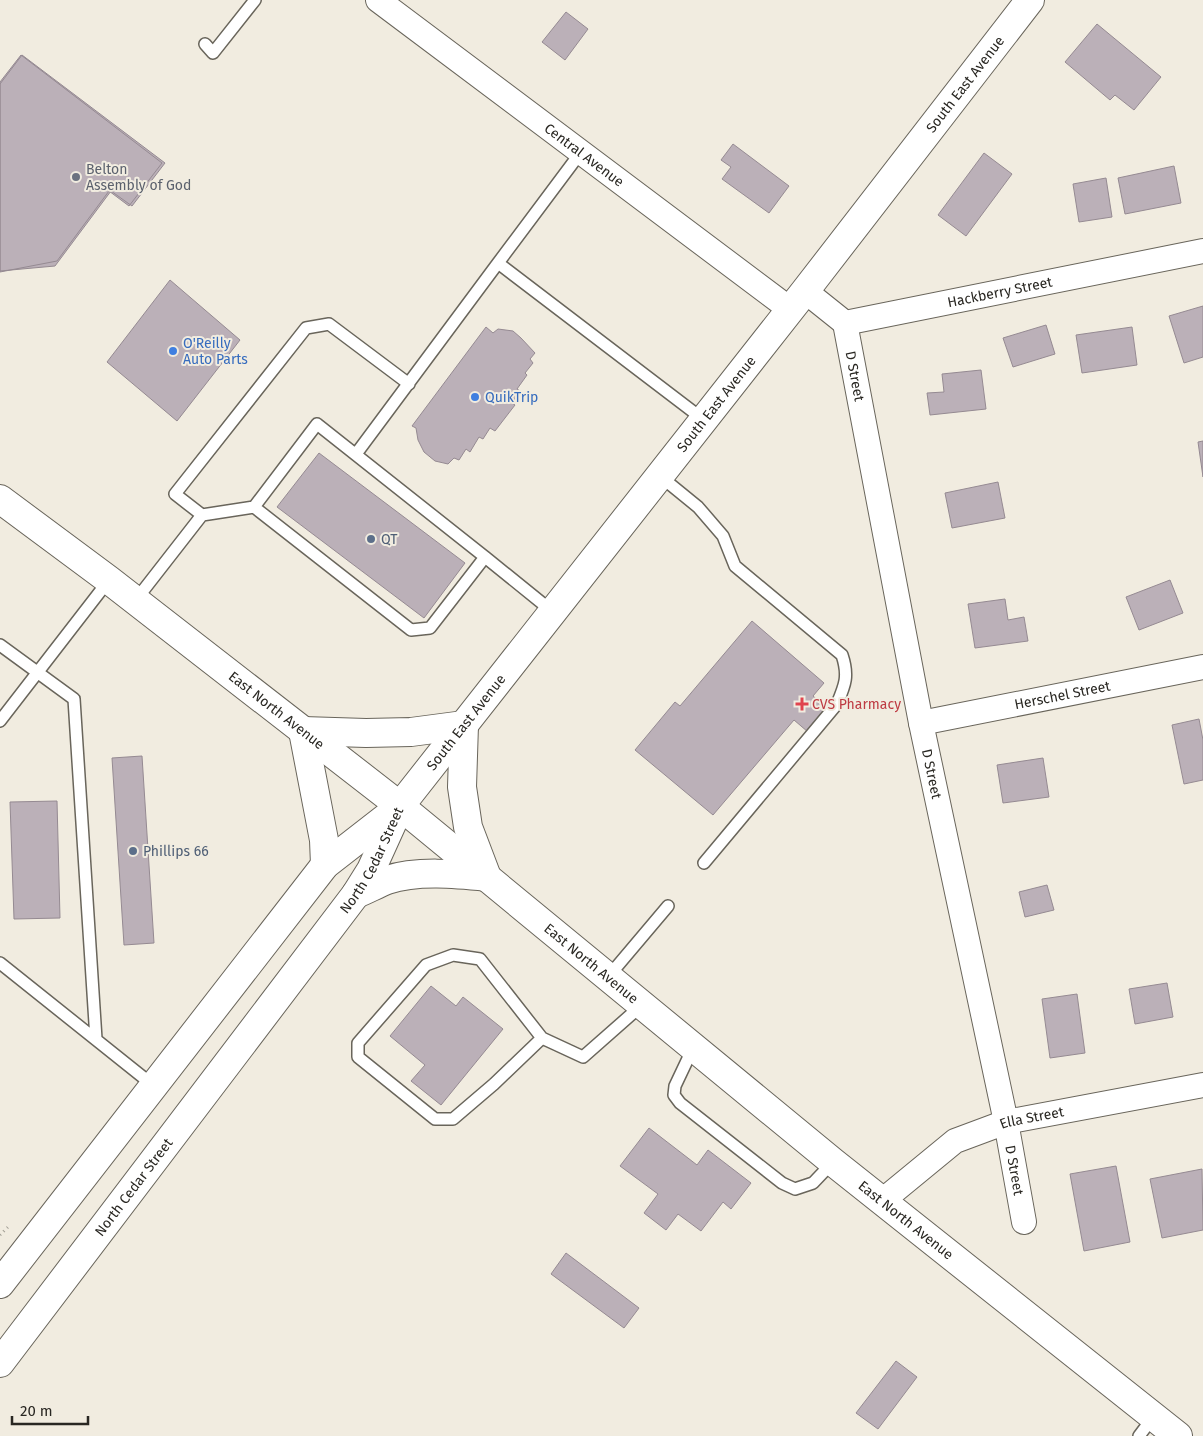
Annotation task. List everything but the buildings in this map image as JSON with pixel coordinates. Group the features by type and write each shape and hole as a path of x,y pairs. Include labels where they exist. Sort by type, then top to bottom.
{"main road":[{"name":"South East Avenue","path":"400,806 798,300 1030,0"},
{"name":"East North Avenue","path":"0,499 109,580 400,806 882,1201 1146,1426 1178,1436"},
{"path":"325,865 324,840 303,731 411,732 464,725 462,787 465,808 468,827 487,877 454,873 412,876 388,880 356,894"},
{"name":"North Cedar Street","path":"0,1284 325,865 400,806"},
{"name":"North Cedar Street","path":"0,1363 356,894 371,870 400,806"}],"street":[{"name":"Central Avenue","path":"378,0 581,152 798,300"},
{"name":"Hackberry Street","path":"845,323 1203,251"},
{"path":"798,300 845,323"},
{"name":"D Street","path":"845,323 921,723 1006,1122 1024,1222"},
{"name":"Herschel Street","path":"921,723 1203,667"},
{"name":"Ella Street","path":"882,1201 955,1141 1006,1122 1203,1085"}],"lane":[{"path":"205,44 213,53 255,0"},
{"path":"356,454 581,152"},
{"path":"498,263 704,420"},
{"path":"202,515 175,494 306,328 329,324 409,384"},
{"path":"135,601 202,515 254,507 317,424 553,612"},
{"path":"660,476 698,507 723,536 735,566 842,655 846,668 846,682 837,704 704,863"},
{"path":"254,507 411,630 430,628 485,557"},
{"path":"0,721 109,580"},
{"path":"0,645 74,699 96,1039"},
{"path":"608,977 668,906"},
{"path":"542,1038 494,1084 453,1119 435,1119 358,1058 358,1043 426,965 453,955 480,959 542,1038 583,1057 642,1005"},
{"path":"0,963 154,1086"},
{"path":"694,1047 675,1086 674,1095 680,1103 782,1183 795,1189 812,1183 833,1162"}],"place":[{"name":"Belton Assembly of God","path":"76,177"},
{"name":"O'Reilly Auto Parts","path":"173,351"},
{"name":"QuikTrip","path":"475,397"},
{"name":"QT","path":"371,539"},
{"name":"CVS Pharmacy","path":"802,704"},
{"name":"Phillips 66","path":"133,851"}]}
